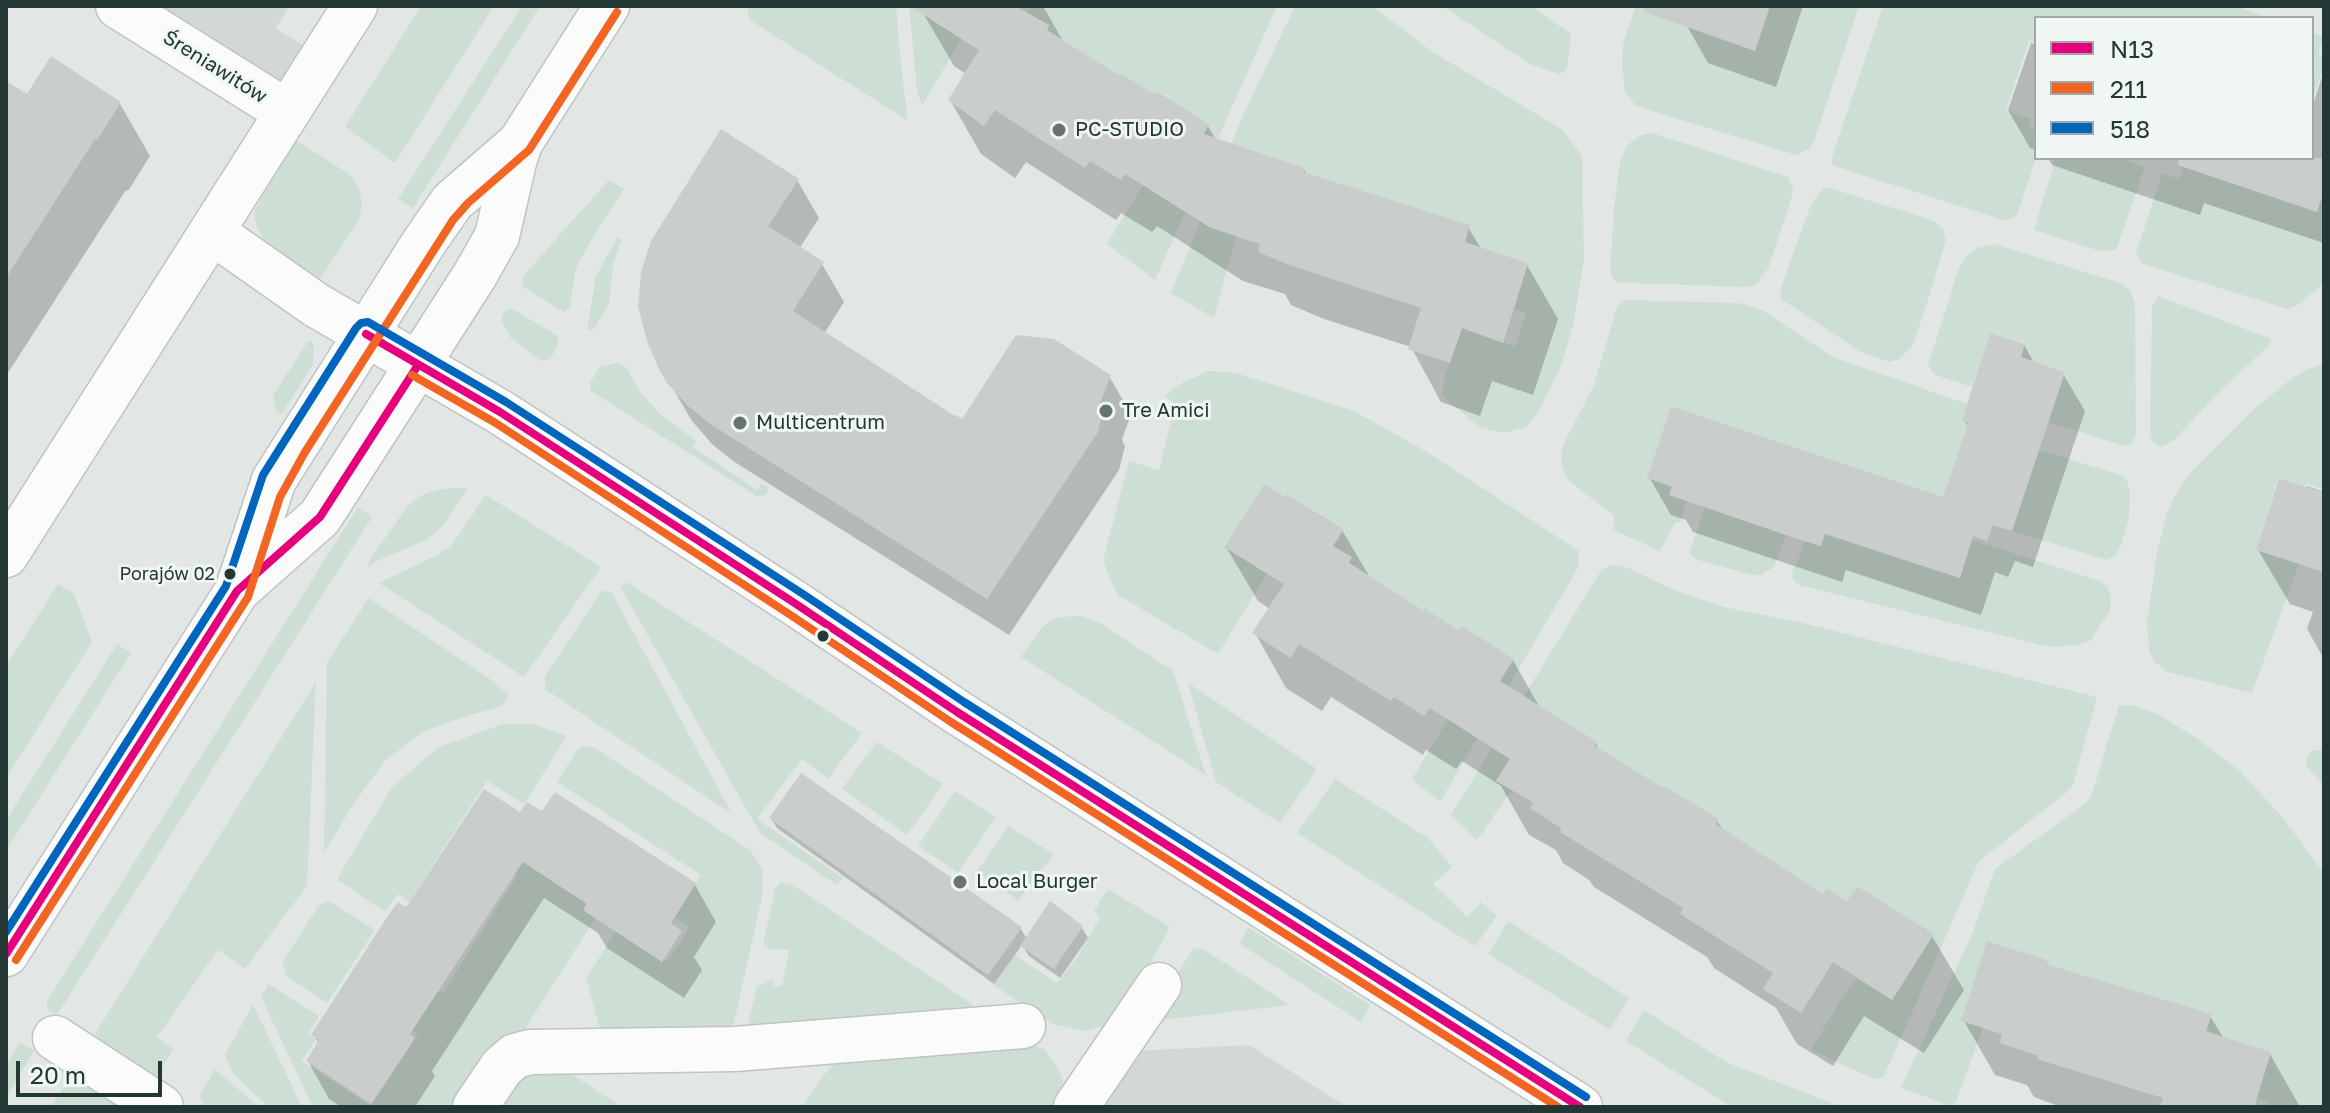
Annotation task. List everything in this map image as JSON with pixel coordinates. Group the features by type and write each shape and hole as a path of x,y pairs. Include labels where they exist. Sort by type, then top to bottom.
{"street":[{"name":"Śreniawitów","path":"118,6 287,112 355,6"},
{"path":"6,954 237,591 274,480 366,334 443,213 460,194 520,143 607,6"},
{"path":"6,555 287,112"},
{"path":"237,591 320,517 492,248 520,143"},
{"path":"212,232 316,305 500,412 957,712 1580,1107"},
{"path":"1076,1107 1159,985"},
{"path":"475,1107 502,1067 515,1056 530,1052 735,1049 1023,1026"},
{"path":"55,1038 161,1107"}],"shaded area":[{"path":"155,6 289,6 276,28 311,51 282,86"},
{"path":"1249,1045 1347,1107 1097,1107 1134,1051"}],"green space":[{"path":"421,6 494,6 395,163 345,127"},
{"path":"522,6 540,6 413,208 398,199"},
{"path":"748,6 896,6 908,121 751,21"},
{"path":"909,6 925,6 921,13 961,39 922,106 917,91"},
{"path":"1031,6 1277,6 1155,280 1107,244 1143,185 1164,197 1209,124 1158,91 1154,94 1119,75 1047,30 1049,25 1027,13"},
{"path":"1295,6 1372,6 1431,51 1563,130 1582,156 1584,259 1574,322 1560,368 1539,410 1526,427 1505,433 1481,428 1442,396 1445,376 1462,328 1515,347 1526,313 1514,309 1528,263 1465,242 1469,225 1304,172 1305,168 1247,148 1219,230 1236,236 1214,318 1171,293 1241,120"},
{"path":"1442,6 1531,6 1571,34 1567,70 1560,74 1530,64"},
{"path":"1636,6 1691,6 1755,51 1770,6 1859,6 1809,149 1796,155 1636,106 1625,91 1622,66 1623,44"},
{"path":"1883,6 2237,6 2263,16 2034,16 2034,42 2029,41 2006,110 2031,119 2029,127 2034,129 2035,160 2017,215 2006,221 1834,166 1831,160"},
{"path":"2314,34 2324,37 2318,54 2324,57 2314,95"},
{"path":"1652,133 1788,177 1793,188 1791,200 1769,267 1757,284 1745,287 1619,283 1613,279 1610,271 1620,163 1632,141"},
{"path":"294,139 352,176 360,192 362,204 359,220 318,282 265,245 255,221 255,210"},
{"path":"2055,160 2124,160 2145,167 2116,250 2100,251 2034,230"},
{"path":"2183,167 2317,212 2324,191 2324,283 2298,305 2287,309 2143,264 2136,254 2162,173 2179,179"},
{"path":"609,180 624,189 576,268 570,308 564,312 523,287 523,276"},
{"path":"1823,188 1922,217 1943,229 1946,240 1926,306 1913,345 1900,359 1889,362 1861,352 1781,299 1784,279 1811,204"},
{"path":"618,237 622,240 613,264 609,303 594,329 587,330 596,276"},
{"path":"1995,244 2120,283 2130,290 2135,303 2136,436 2131,443 2125,446 2048,422 2065,372 2021,357 2024,343 1990,333 1972,387 1935,375 1928,365 1959,268 1977,248"},
{"path":"2158,296 2272,339 2174,440 2162,447 2152,441 2150,432 2152,306"},
{"path":"1626,300 1739,303 1762,310 1833,357 1967,404 1962,420 1968,423 1940,506 1923,490 1796,448 1672,487 1669,495 1687,501 1680,522 1675,522 1660,551 1613,530 1615,521 1612,514 1568,480 1562,467 1561,454 1594,385 1617,306"},
{"path":"511,308 558,336 558,346 550,359 541,361 511,338 502,316"},
{"path":"309,340 314,344 313,365 283,412 277,414 273,395"},
{"path":"616,363 626,367 640,392 660,414 696,441 693,447 757,490 761,484 767,486 768,492 758,497 591,391 590,383 600,367"},
{"path":"2324,364 2324,490 2278,478 2256,550 2299,564 2252,693 2167,672 2154,661 2149,651 2147,622 2157,552 2175,495 2189,474 2253,410 2291,379"},
{"path":"1208,371 1236,373 1354,411 1427,452 1579,551 1578,568 1440,802 1412,779 1448,719 1468,732 1514,659 1461,625 1458,630 1423,610 1349,563 1352,557 1333,546 1343,528 1288,494 1285,497 1264,485 1224,546 1267,574 1218,654 1118,595 1103,561 1129,461 1159,470 1175,404 1165,396 1180,384"},
{"path":"2039,450 2121,475 2127,481 2130,491 2129,517 2115,556 2107,560 2012,531"},
{"path":"452,488 468,488 444,524 428,539 375,562 367,569 371,558 406,508 420,496"},
{"path":"486,495 601,567 524,677 379,583 451,546"},
{"path":"358,507 372,517 57,1015 47,1010 47,1001"},
{"path":"1705,507 1786,535 1774,567 1761,575 1752,575 1691,556"},
{"path":"1825,534 1960,578 1972,540 2100,581 2108,588 2110,611 2090,641 2049,647 1799,585 1793,579 1792,571 1804,541 1820,546"},
{"path":"1613,565 1626,567 1681,593 1724,607 1803,623 2097,697 2073,785 1979,861 1884,1076 1879,1079 1811,1050 1857,978 1892,1000 1912,921 1857,886 1847,901 1827,888 1823,894 1716,824 1718,819 1665,785 1661,791 1594,745 1596,741 1543,708 1496,780 1512,790 1477,840 1451,815 1602,569"},
{"path":"626,582 862,733 828,779 802,759 757,819 843,878 837,885 760,833 621,588"},
{"path":"58,584 74,594 92,642 6,778 6,666"},
{"path":"602,590 612,593 732,814 545,689 545,676"},
{"path":"369,598 508,694 504,704 493,709 423,732 385,761 352,806 324,853 327,662"},
{"path":"1081,616 1097,621 1173,671 1206,775 1021,657 1043,626 1059,617"},
{"path":"117,644 131,653 6,851 6,820"},
{"path":"316,682 307,886 245,969 218,950 157,1037 173,1049 156,1078 91,1040"},
{"path":"1188,683 1317,769 1280,823 1216,782"},
{"path":"2119,705 2135,706 2158,714 2240,771 2284,819 2324,873 2324,1107 2268,1107 2269,1102 2257,1098 2271,1053 2206,1031 2211,1014 2046,964 2047,960 1988,942 1983,1028 1954,1107 1901,1088 1972,934 1995,869 2086,803 2092,794"},
{"path":"503,724 532,724 567,736 524,804 487,781 409,902 398,894 385,912 338,880 392,787 439,747"},
{"path":"877,742 943,784 907,835 842,789"},
{"path":"583,746 595,748 750,850 762,868 762,897 734,1023 724,1036 609,1035 599,1026 586,978 617,930 667,962 690,927 675,917 701,875 557,782"},
{"path":"2324,750 2324,785 2306,766 2308,754"},
{"path":"1335,779 1428,838 1452,867 1433,884 1467,917 1481,902 1497,916 1475,946 1297,833"},
{"path":"955,791 996,817 958,873 918,846"},
{"path":"1008,826 1054,854 1018,900 977,872"},
{"path":"519,856 588,900 583,909 596,917 520,1037 462,1107 313,1107 261,997 268,984 319,1016 308,1034 316,1039 302,1061 371,1106 418,1034 406,1026 431,987 442,994 517,876 510,870"},
{"path":"781,882 791,884 972,1004 973,1012 747,1028 757,987 772,980 774,986 782,986 789,950 771,949 763,944 775,889"},
{"path":"1108,889 1170,927 1132,997 1110,1024 1084,1031 1053,1024 993,985 1015,955 1057,983 1078,956 1100,917 1094,911"},
{"path":"329,901 375,930 327,1003 285,975 283,961 319,905"},
{"path":"1508,921 1629,998 1610,1030 1488,954"},
{"path":"1248,927 1370,1005 1361,1022 1240,944"},
{"path":"1194,948 1203,949 1290,1005 1145,1022"},
{"path":"253,1004 302,1107 269,1107 234,1075 225,1055"},
{"path":"1644,1010 1726,1062 1842,1107 1732,1107 1626,1041"},
{"path":"20,1043 35,1050 6,1097 6,1066"},
{"path":"1030,1043 1044,1049 1063,1080 1065,1099 1060,1107 802,1107 838,1059"},
{"path":"562,1068 622,1107 485,1107 514,1072"},
{"path":"215,1069 259,1107 205,1107 200,1095"},
{"path":"74,1071 125,1107 51,1107"}],"building":[{"path":"910,6 1015,6 1049,25 1047,30 1119,75 1154,94 1157,91 1209,124 1204,134 1305,168 1304,172 1470,225 1465,242 1528,263 1503,343 1462,328 1450,363 1408,349 1421,308 1258,252 1260,244 1211,228 1125,174 1121,180 1090,161 1085,168 995,110 984,126 948,100 979,50"},
{"path":"1645,6 1770,6 1755,51 1644,12"},
{"path":"51,56 121,102 6,278 6,81 27,94"},
{"path":"721,129 799,179 768,226 824,262 793,311 955,416 962,419 1016,335 1054,339 1111,375 1100,403 1104,406 1098,432 987,599 709,423 688,406 659,369 638,307 641,272 651,241"},
{"path":"2324,158 2324,191 2317,212 2178,165 2179,160"},
{"path":"1990,333 2025,344 2021,357 2065,372 2012,531 1993,525 1987,541 1973,536 1960,578 1825,534 1821,546 1786,535 1669,495 1672,487 1647,478 1671,406 1943,497 1968,423 1962,420"},
{"path":"2279,478 2324,493 2324,572 2256,550"},
{"path":"1264,484 1285,497 1287,494 1344,529 1333,546 1352,557 1349,563 1423,610 1458,630 1461,625 1514,659 1500,681 1596,741 1594,745 1719,819 1716,824 1823,894 1827,888 1847,901 1857,886 1934,934 1892,1000 1833,962 1801,1013 1763,989 1773,973 1680,914 1683,908 1560,832 1562,829 1530,808 1533,802 1496,781 1510,759 1430,708 1424,716 1394,697 1391,701 1299,644 1291,658 1252,633 1284,584 1224,547"},
{"path":"801,773 1022,927 988,975 769,818"},
{"path":"484,789 520,812 527,802 542,811 555,792 696,883 671,923 682,931 662,962 583,910 587,904 523,862 410,1034 415,1038 371,1104 306,1061 319,1040 311,1035 389,914 398,902 406,907"},
{"path":"1050,901 1083,926 1054,969 1020,946"},
{"path":"1987,941 2047,960 2046,964 2212,1014 2206,1031 2271,1052 2254,1107 2160,1107 2163,1098 2037,1059 2038,1056 2000,1043 2002,1034 1961,1021"}],"transit line":[{"name":"211","path":"16,960 248,597 280,497 305,452 453,220 529,150 617,12"},
{"name":"518","path":"6,932 226,586 263,475 356,328 368,322 506,402 964,702 1586,1097"},
{"name":"N13","path":"366,334 500,412 957,712 1580,1107"},
{"name":"N13","path":"6,954 237,591 320,517 418,365"},
{"name":"211","path":"412,375 494,422 951,722 1558,1107"}],"place":[{"name":"PC-STUDIO","path":"1059,130"},
{"name":"Tre Amici","path":"1106,411"},
{"name":"Multicentrum","path":"740,423"},
{"name":"Porajów 02","path":"230,574"},
{"name":"Local Burger","path":"960,882"}]}
